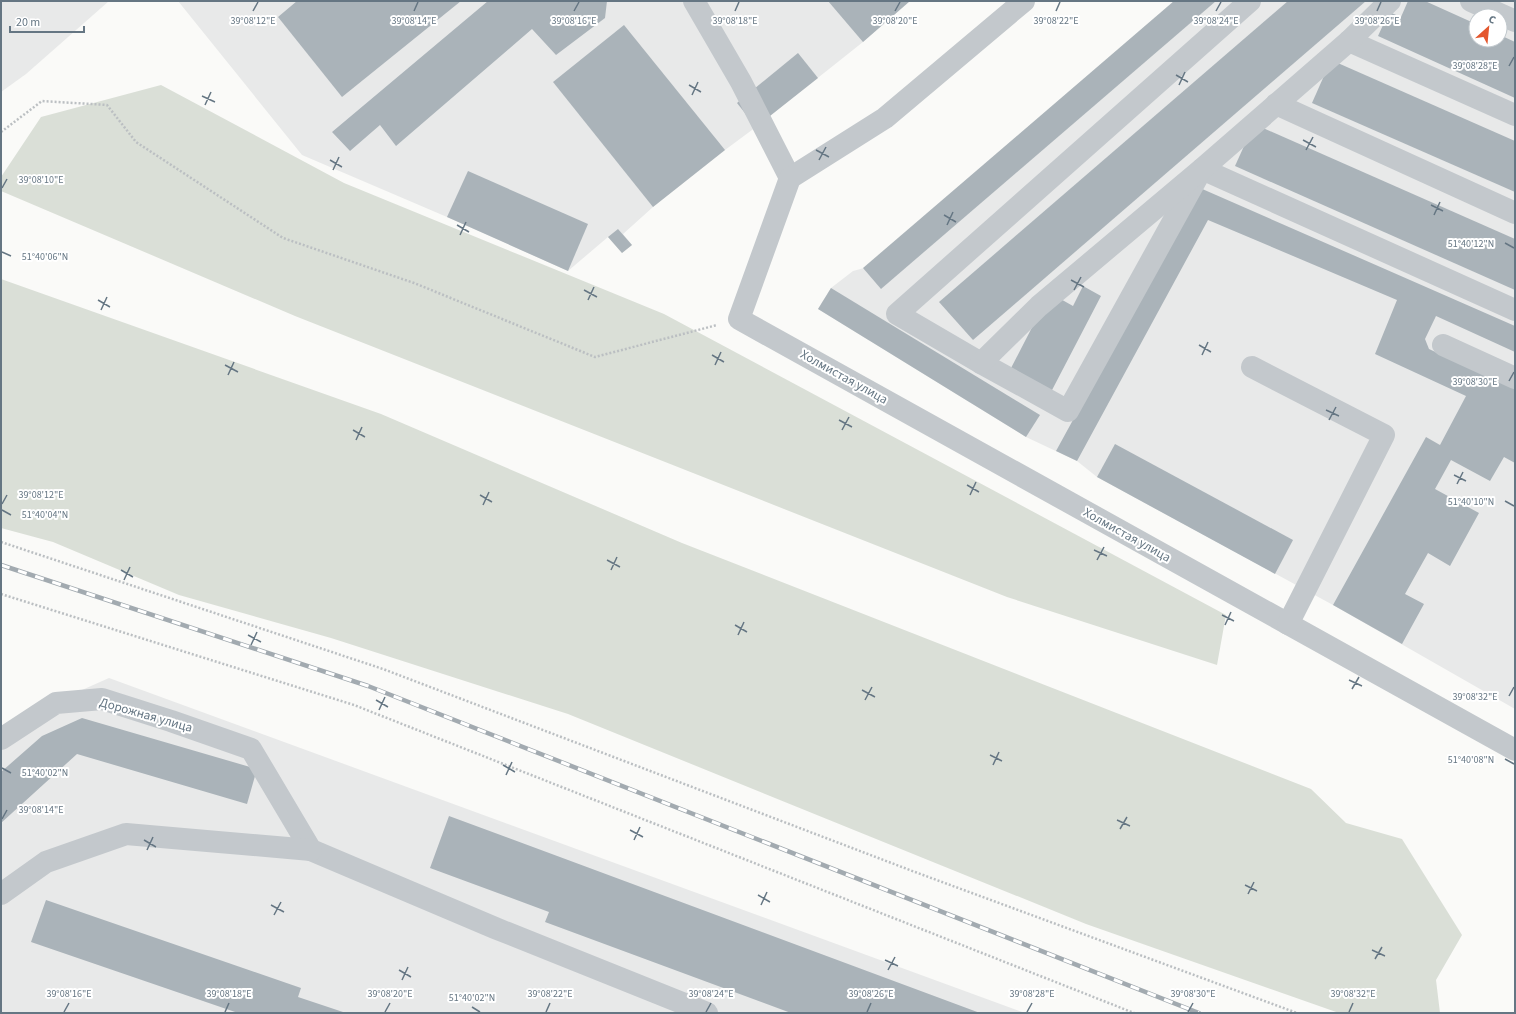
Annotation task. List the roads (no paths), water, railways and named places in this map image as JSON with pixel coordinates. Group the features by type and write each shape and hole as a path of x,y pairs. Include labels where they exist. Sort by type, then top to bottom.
{"street":[{"path":"694,1 741,82 790,178 884,118 1024,1"},
{"path":"1202,169 1068,411 897,314 1250,1"},
{"path":"981,363 1039,306 1202,169 1349,41 1390,1"},
{"path":"1471,1 1515,21"},
{"path":"1349,41 1515,115"},
{"path":"1276,104 1515,213"},
{"path":"1202,169 1515,310"},
{"name":"Холмистая улица","path":"790,178 739,319 1515,750"},
{"path":"1443,345 1515,378"},
{"path":"1252,367 1384,435 1288,624"},
{"name":"Дорожная улица","path":"1,739 56,703 102,699 251,749 311,850"},
{"path":"1,894 46,862 126,834 311,850 495,928 707,1013"}],"railway":[{"path":"1,565 368,686 1199,1013"}]}
